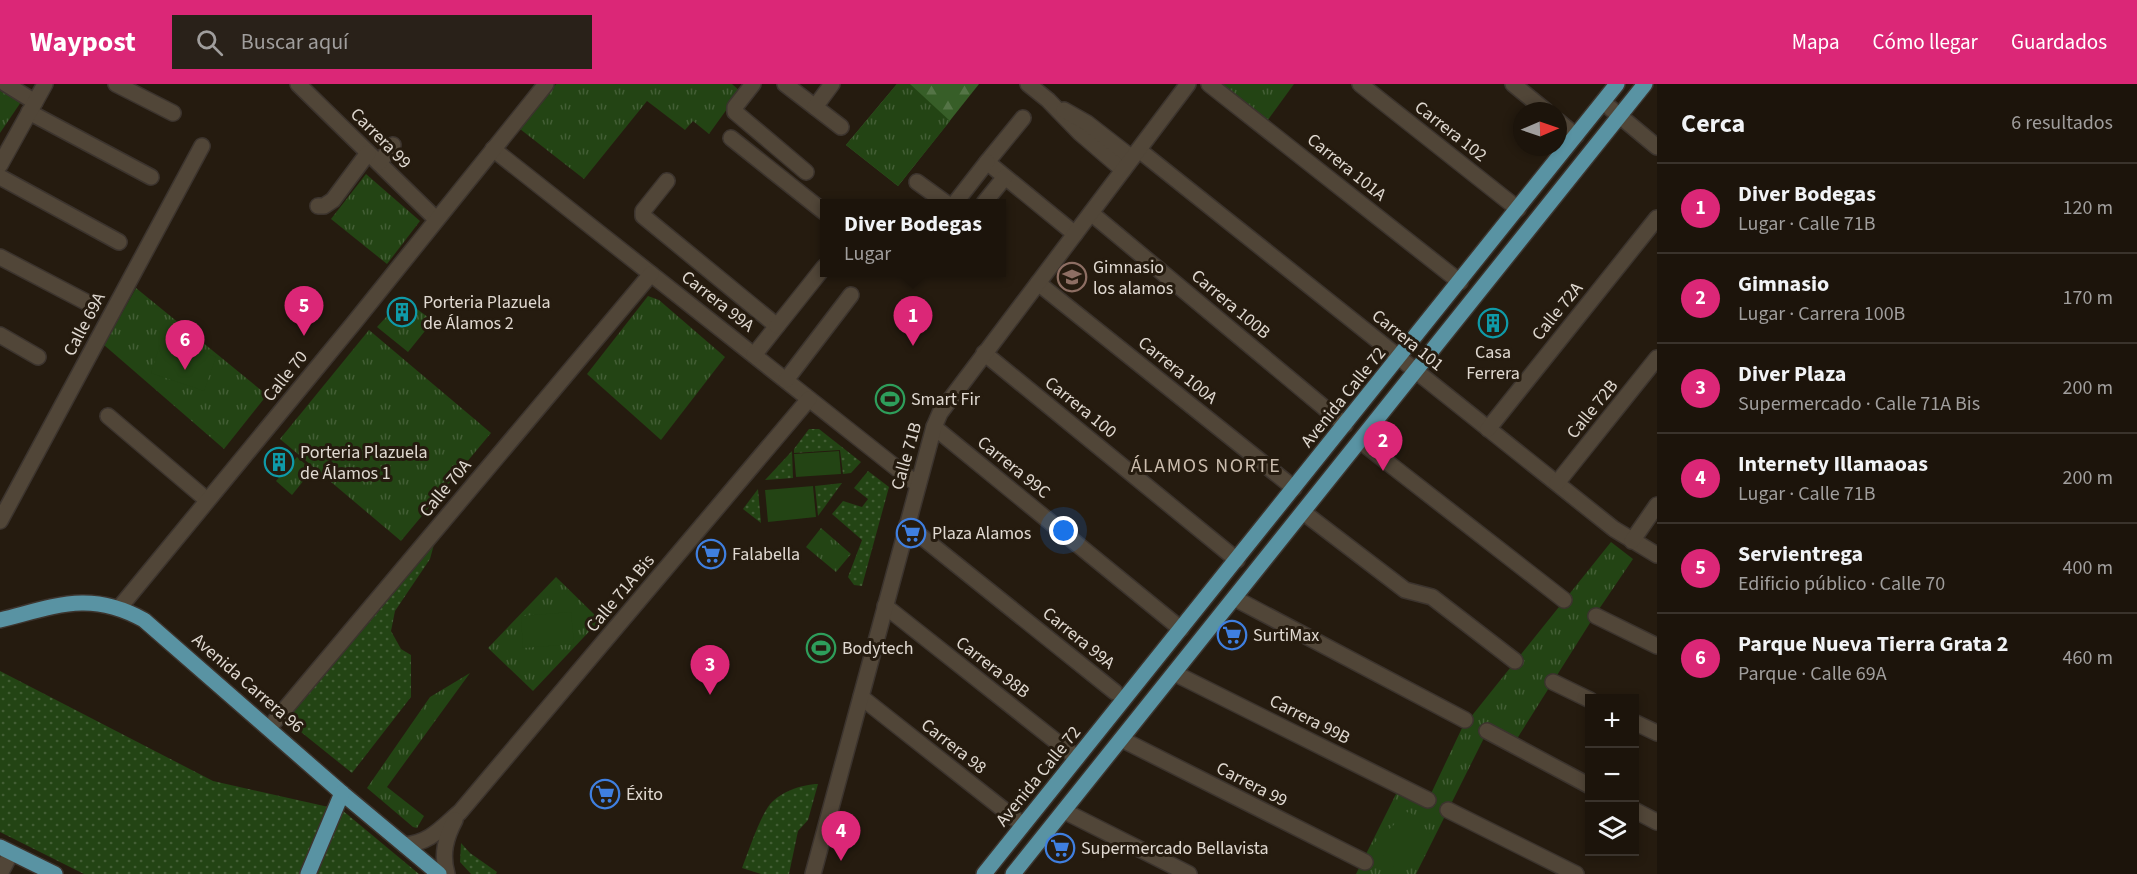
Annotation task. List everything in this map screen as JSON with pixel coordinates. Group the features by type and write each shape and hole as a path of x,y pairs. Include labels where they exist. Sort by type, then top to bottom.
{"main road":[{"name":"Avenida Calle 72","path":"984,874 1617,84"},
{"path":"1013,874 1645,84"},
{"name":"Avenida Carrera 96","path":"0,620 63,604 86,602 120,608 144,620 342,793 439,874"},
{"path":"308,874 342,793"},
{"path":"5,850 55,874"}],"street":[{"path":"6,84 32,107 152,177"},
{"path":"0,165 45,84"},
{"path":"116,84 173,112"},
{"name":"Calle 70","path":"120,608 546,84"},
{"path":"753,84 735,107 735,112 806,172"},
{"path":"785,84 841,127"},
{"path":"815,107 832,84"},
{"name":"Carrera 101","path":"1028,84 1048,100 1080,133 1131,159 1399,358 1632,541 1657,555"},
{"name":"Calle 71B","path":"813,874 934,427 946,403 1188,84"},
{"name":"Carrera 101A","path":"1209,84 1460,282"},
{"name":"Carrera 102","path":"1360,84 1518,209"},
{"path":"1513,84 1535,102"},
{"name":"Carrera 99","path":"303,85 436,219"},
{"path":"1603,102 1657,147"},
{"path":"959,199 1023,118"},
{"path":"1567,128 1576,136"},
{"path":"731,138 820,208"},
{"path":"318,206 324,206 333,200 373,158 393,145"},
{"name":"Calle 69A","path":"0,521 202,146"},
{"name":"Carrera 99A","path":"493,149 918,485"},
{"path":"987,162 1074,234"},
{"path":"0,177 119,242"},
{"path":"988,199 1005,177"},
{"path":"667,181 643,212 645,219 777,326"},
{"path":"917,182 939,199"},
{"name":"Carrera 100B","path":"1091,213 1346,424"},
{"name":"Calle 72A","path":"1488,429 1657,218"},
{"path":"0,257 86,302"},
{"path":"754,355 820,273"},
{"name":"Calle 70A","path":"269,728 651,274"},
{"name":"Carrera 100A","path":"1038,283 1294,488"},
{"path":"786,380 851,295"},
{"path":"0,335 38,357"},
{"name":"Carrera 100","path":"984,353 1237,560"},
{"name":"Calle 72B","path":"1557,483 1657,358"},
{"name":"Calle 71A Bis","path":"404,845 428,840 460,812 809,399"},
{"path":"108,416 207,500"},
{"name":"Carrera 99C","path":"934,427 1181,629"},
{"path":"1360,441 1564,600"},
{"path":"1632,541 1657,505"},
{"path":"1303,512 1405,590 1432,597 1515,661"},
{"name":"Carrera 99A","path":"907,525 1115,692"},
{"path":"1234,598 1465,720"},
{"name":"Carrera 98B","path":"885,606 1077,758"},
{"path":"1596,616 1657,646"},
{"name":"Carrera 99B","path":"1174,673 1428,800"},
{"path":"1553,682 1585,698"},
{"name":"Carrera 98","path":"861,697 1023,825"},
{"path":"1639,724 1657,733"},
{"path":"1487,731 1585,783"},
{"name":"Carrera 99","path":"1121,740 1365,862"},
{"path":"1448,810 1576,874"},
{"path":"1064,811 1189,874"},
{"name":"Calle 71A Bis","path":"447,874 444,862 445,844 448,833 460,812"},
{"path":"1639,812 1657,822"},
{"path":"0,874 5,850"}],"green space":[{"path":"556,84 732,84 740,91 709,134 693,121 685,130 647,101 584,179 520,129"},
{"path":"897,84 979,84 898,186 846,145"},
{"path":"897,84 910,84 950,121 898,186 846,145"},
{"path":"1215,84 1294,84 1265,124"},
{"path":"0,89 21,102 0,133"},
{"path":"366,174 420,221 387,264 331,219"},
{"path":"136,288 267,395 224,449 104,345"},
{"path":"648,296 659,300 725,357 661,440 587,374"},
{"path":"417,309 433,321 408,352 377,327 388,315 403,327"},
{"path":"369,330 491,433 401,541 280,439"},
{"path":"162,338 216,357 204,391 151,373"},
{"path":"809,429 819,429 861,462 851,473 843,474 840,450 794,453 794,449"},
{"path":"792,451 793,478 765,480"},
{"path":"839,451 841,474 796,477 794,454"},
{"path":"297,457 312,470 292,495 276,481"},
{"path":"868,471 889,487 862,586 854,585 848,577 862,540 832,514 843,501 862,507 868,499 854,488"},
{"path":"842,483 818,516 815,486"},
{"path":"813,486 816,517 768,522 765,490"},
{"path":"758,489 761,523 743,509"},
{"path":"821,528 851,554 836,572 806,547"},
{"path":"436,537 430,559 395,611 391,631 401,649 411,655 411,697 352,773 281,716"},
{"path":"1611,542 1633,559 1513,745 1487,732 1416,874 1356,874 1400,786 1428,800 1462,728"},
{"path":"556,577 600,620 533,691 488,648"},
{"path":"571,612 574,644 523,648 521,616"},
{"path":"0,671 213,781 342,810 419,874 84,874 0,832"},
{"path":"470,673 387,787 424,816 417,828 413,827 367,788 430,697"},
{"path":"818,784 808,820 798,831 789,874 761,874 742,868 761,820 772,802 790,790"},
{"path":"1409,811 1430,834 1394,867 1373,844"},
{"path":"461,843 470,853 497,872 496,874 471,874 460,862"}],"place":[{"name":"Gimnasio los alamos","path":"1072,277"},
{"name":"Porteria Plazuela de Álamos 2","path":"402,312"},
{"name":"Casa Ferrera","path":"1493,323"},
{"name":"Servientrega","path":"304,336"},
{"name":"Diver Bodegas","path":"913,346"},
{"name":"Parque Nueva Tierra Grata 2","path":"185,370"},
{"name":"Smart Fir","path":"890,399"},
{"name":"Porteria Plazuela de Álamos 1","path":"279,462"},
{"name":"Gimnasio","path":"1383,471"},
{"name":"Plaza Alamos","path":"911,533"},
{"name":"Falabella","path":"711,554"},
{"name":"SurtiMax","path":"1232,635"},
{"name":"Bodytech","path":"821,648"},
{"name":"Diver Plaza","path":"710,695"},
{"name":"Éxito","path":"605,794"},
{"name":"Supermercado Bellavista","path":"1060,848"},
{"name":"Internety Illamaoas","path":"841,861"}],"district":[{"name":"ÁLAMOS NORTE","path":"1206,465"}]}
